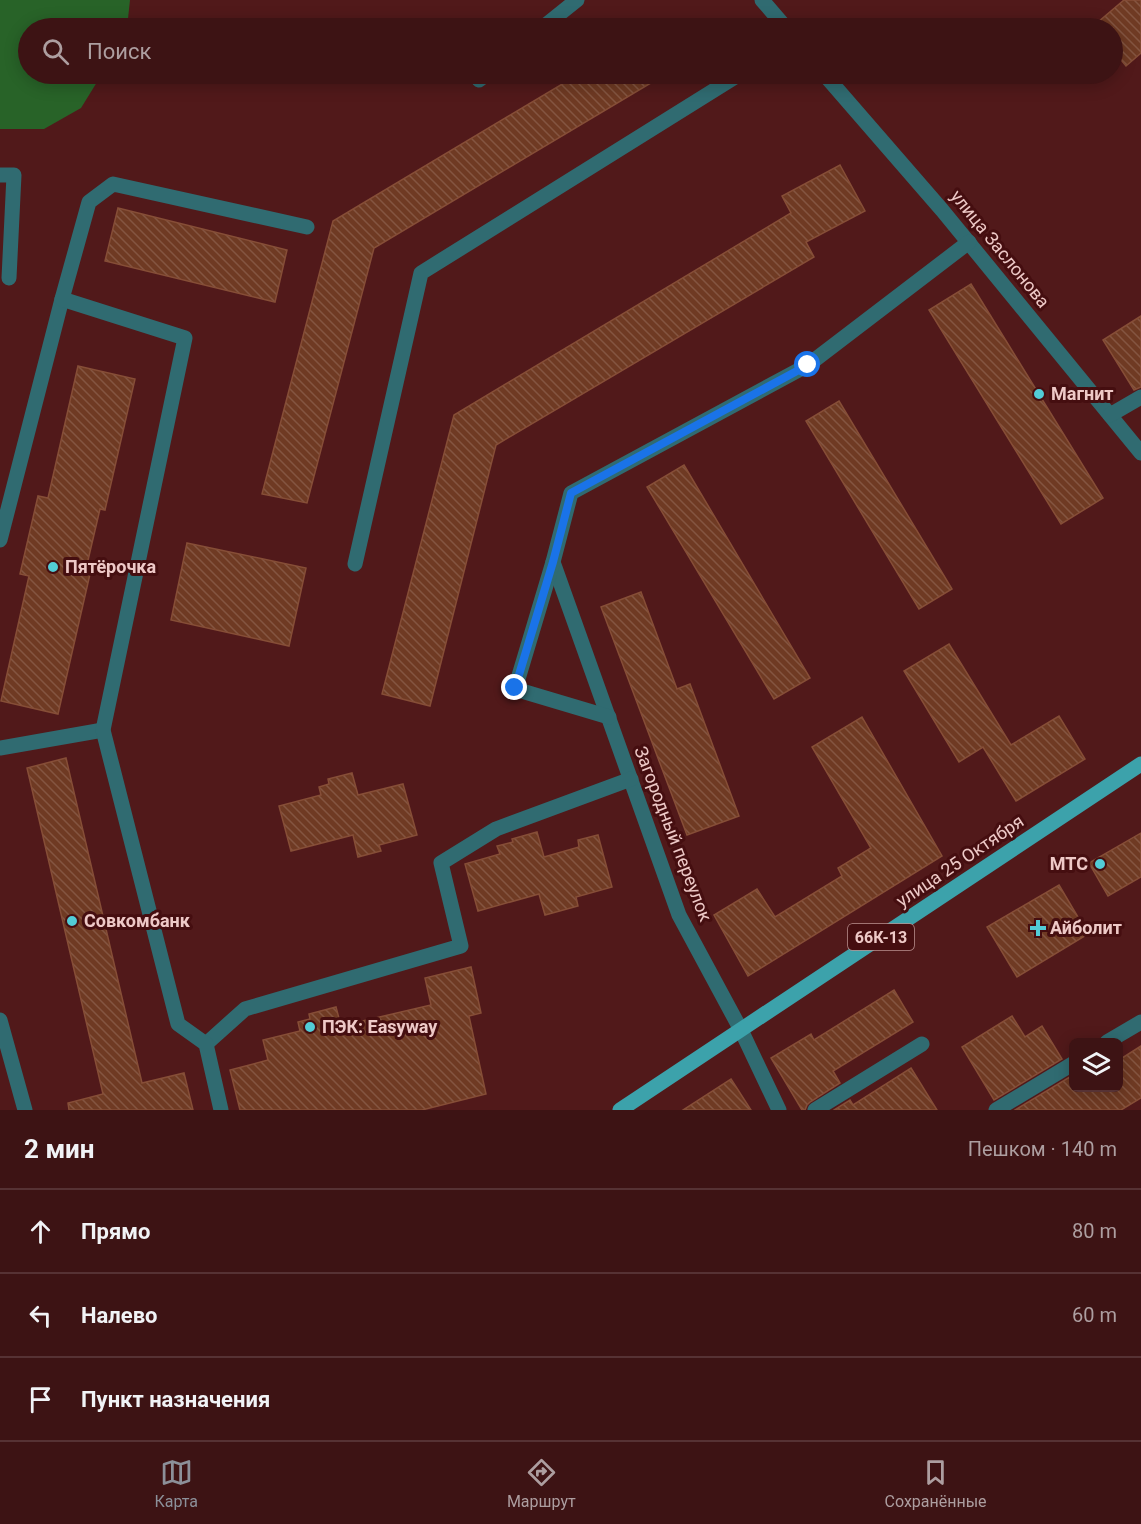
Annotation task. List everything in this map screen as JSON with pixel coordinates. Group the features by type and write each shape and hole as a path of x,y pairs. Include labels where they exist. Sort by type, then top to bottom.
{"main road":[{"name":"улица 25 Октября","path":"620,1110 1141,764"}],"street":[{"path":"554,18 577,0"},
{"path":"770,3 780,18"},
{"path":"356,564 421,273 724,84"},
{"name":"улица Заслонова","path":"833,84 969,242 1141,453"},
{"path":"0,175 14,175 9,278"},
{"path":"0,540 89,202 113,184 306,227"},
{"path":"609,717 515,688 571,493 808,365 969,242"},
{"path":"62,299 185,338 103,730 178,1024 206,1044 221,1110"},
{"path":"1110,415 1141,397"},
{"name":"Загородный переулок","path":"553,562 680,915 741,1030 779,1110"},
{"path":"0,748 103,730"},
{"path":"206,1044 245,1009 461,946 441,863 496,829 630,779"},
{"path":"0,1020 25,1110"},
{"path":"1114,1038 1141,1022"},
{"path":"815,1110 922,1044"},
{"path":"996,1110 1069,1066"}],"green space":[{"path":"0,0 130,0 128,18 18,18 18,84 96,84 81,108 44,129 0,129"}],"building":[{"path":"1124,0 1141,0 1141,53 1126,66 1123,62 1123,18 1103,18"},
{"path":"562,84 649,84 374,248 307,503 262,494 333,221"},
{"path":"840,165 865,211 806,242 814,257 496,445 430,706 382,694 454,415 791,213 782,196"},
{"path":"118,208 287,250 275,302 105,261"},
{"path":"971,284 1103,498 1061,524 929,310"},
{"path":"1141,316 1141,387 1134,390 1103,340"},
{"path":"78,366 135,379 105,510 100,509 85,573 90,574 58,714 1,701 29,576 20,574 38,496 48,498"},
{"path":"839,401 952,589 919,609 806,421"},
{"path":"684,465 810,678 774,699 647,487"},
{"path":"187,543 306,568 289,646 171,620"},
{"path":"641,592 677,689 690,684 739,816 687,835 601,607"},
{"path":"949,644 1011,745 1059,716 1085,759 1016,801 983,747 959,762 904,671"},
{"path":"862,717 942,856 748,976 714,915 757,889 775,917 842,876 838,868 871,848 812,747"},
{"path":"66,758 142,1083 184,1073 193,1110 69,1110 68,1103 103,1094 27,768"},
{"path":"352,773 358,795 403,784 417,835 379,845 381,851 358,857 353,835 291,851 279,806 321,795 319,787 329,784 328,779"},
{"path":"537,832 544,857 579,847 578,840 598,835 612,887 576,897 578,906 545,915 539,894 478,911 465,864 500,854 497,846"},
{"path":"1141,833 1141,877 1108,896 1089,863"},
{"path":"1059,885 1088,934 1017,977 987,927"},
{"path":"471,967 481,1013 469,1016 486,1094 422,1110 240,1110 230,1070 268,1060 263,1040 300,1031 298,1022 310,1019 309,1014 336,1007 341,1026 431,1005 425,978"},
{"path":"894,990 913,1022 833,1071 840,1083 810,1102 805,1110 802,1110 771,1058 811,1034 814,1040"},
{"path":"1012,1016 1025,1037 1042,1026 1062,1059 994,1100 962,1047"},
{"path":"1141,1046 1141,1098 1121,1110 1015,1110 1069,1077 1069,1092 1123,1092 1123,1057"},
{"path":"911,1068 937,1110 834,1110 850,1100 853,1105"},
{"path":"731,1079 751,1110 683,1110"}],"place":[{"name":"Магнит","path":"1039,394"},
{"name":"Пятёрочка","path":"53,567"},
{"name":"МТС","path":"1100,864"},
{"name":"Совкомбанк","path":"72,921"},
{"name":"Айболит","path":"1038,928"},
{"name":"ПЭК: Easyway","path":"310,1027"}],"route":[{"path":"515,688 571,493 808,365"}]}
